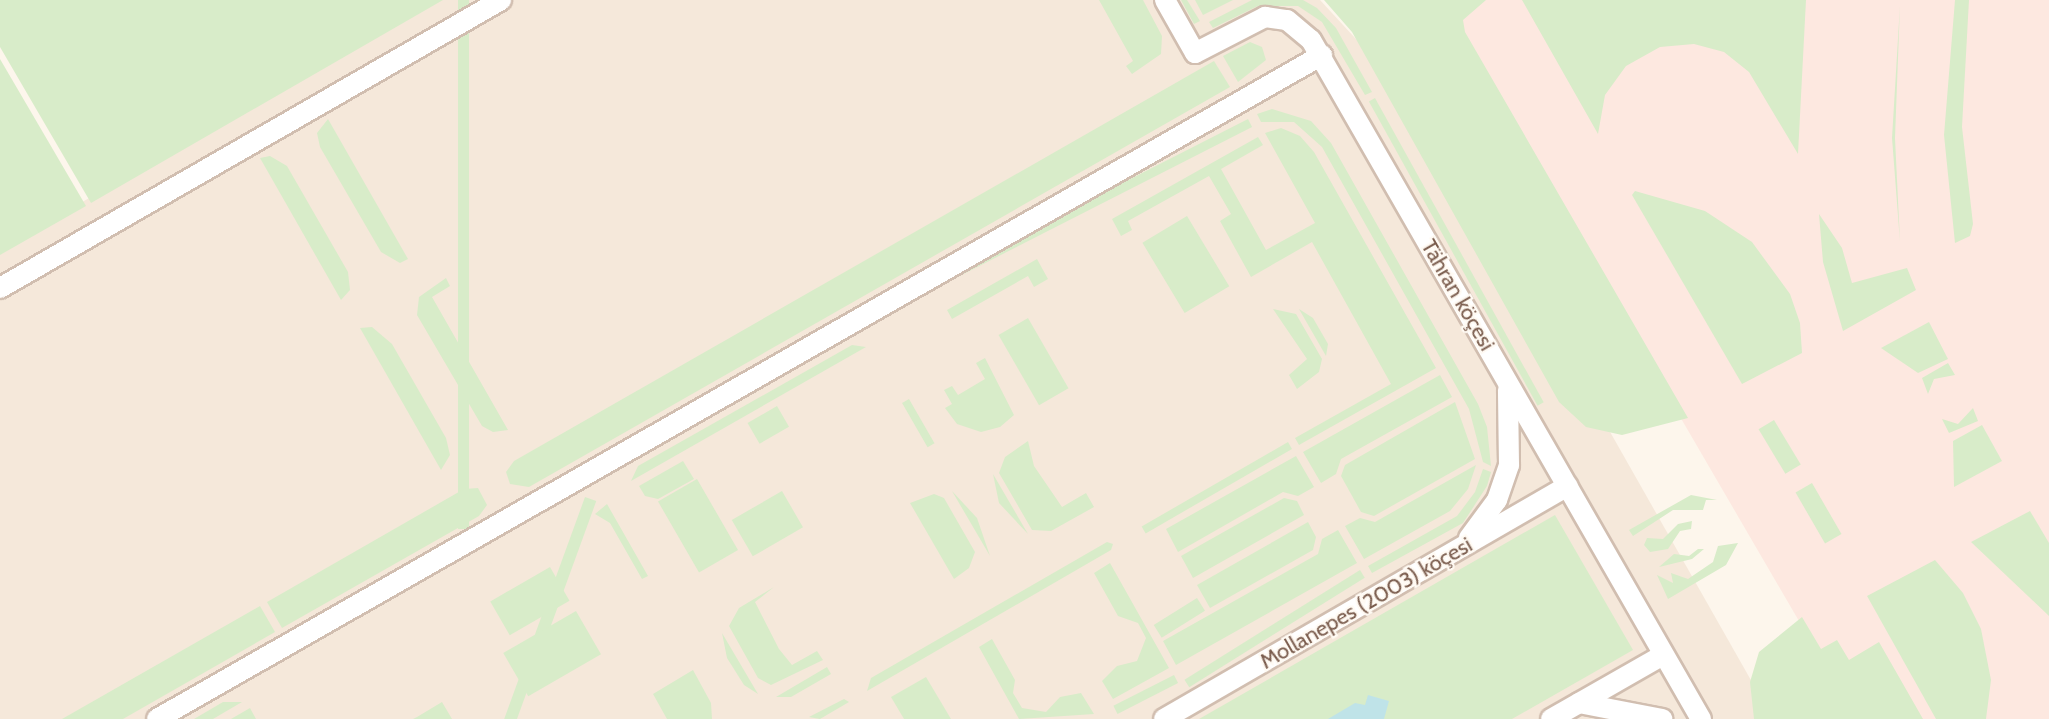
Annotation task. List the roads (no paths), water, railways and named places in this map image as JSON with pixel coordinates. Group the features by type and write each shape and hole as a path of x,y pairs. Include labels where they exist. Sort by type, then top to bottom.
{"street":[{"path":"0,288 501,0"},
{"name":"Tähran köçesi","path":"1165,0 1195,53 1251,22 1276,17 1304,32 1322,55 1701,719"},
{"path":"157,719 1322,55"},
{"path":"1460,549 1497,500 1509,465 1506,379"},
{"name":"Mollanepes (2003) köçesi","path":"1164,719 1567,486"},
{"path":"1551,719 1663,655"},
{"path":"1580,703 1662,719"}],"water":[{"path":"1368,695 1389,701 1384,719 1328,719 1355,703 1365,705"}]}
